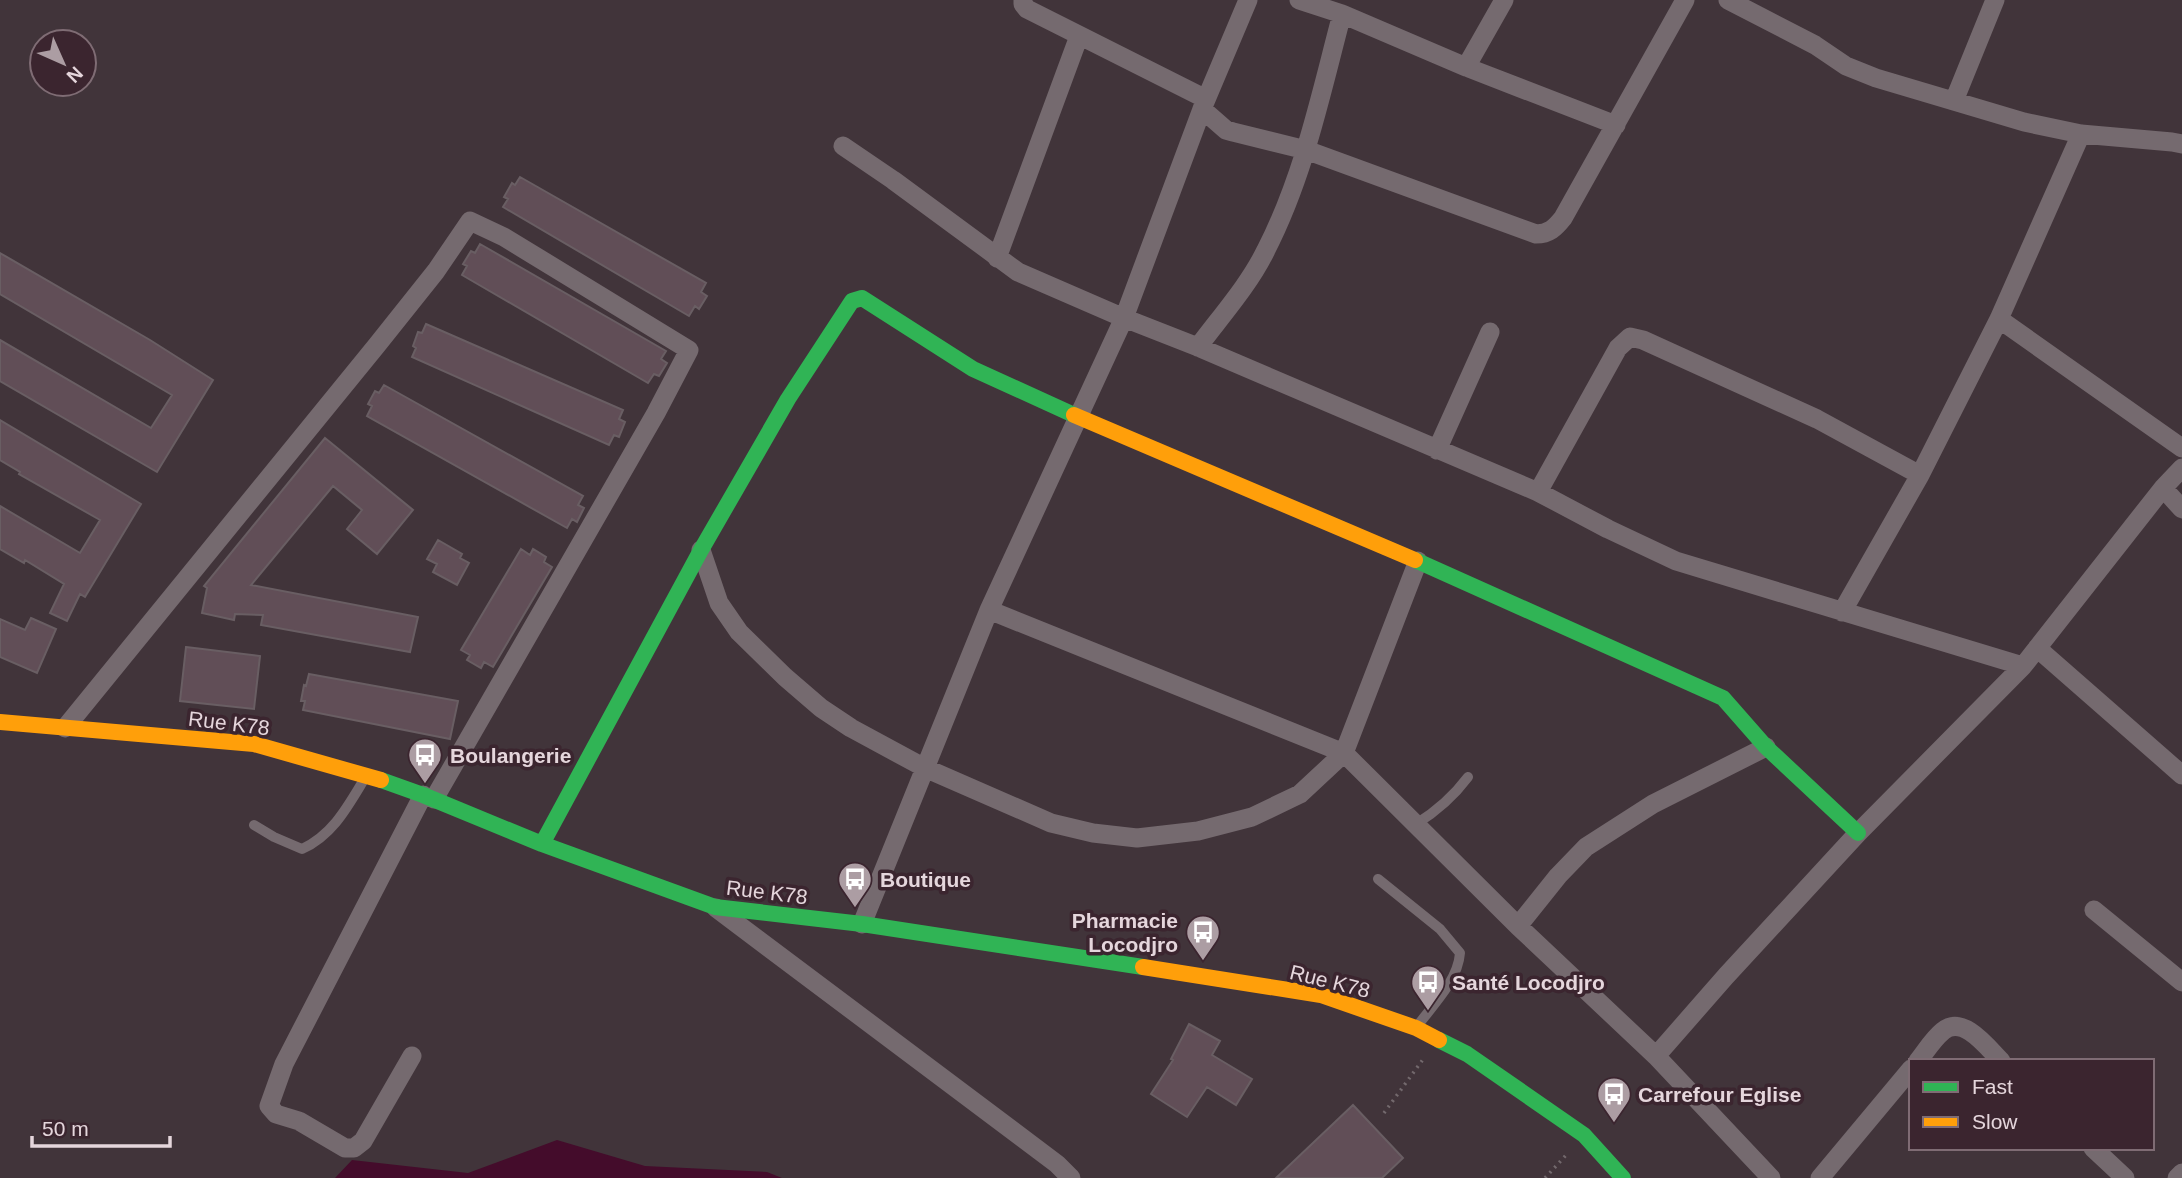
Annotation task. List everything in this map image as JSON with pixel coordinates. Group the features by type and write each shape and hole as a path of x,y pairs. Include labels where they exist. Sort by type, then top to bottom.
{"street":[{"path":"1023,0 1027,9 1204,104 1226,130 1306,150 1536,234 1545,234 1563,218 1685,0"},
{"path":"862,924 989,610 1124,318 1204,104 1248,0"},
{"path":"1299,0 1333,8 1466,67 1616,125"},
{"path":"1466,67 1504,0"},
{"path":"1728,0 1815,45 1846,65 1875,78 2024,122 2081,134 2182,144"},
{"path":"1954,101 1995,0"},
{"path":"1198,347 1266,252 1280,219 1306,150 1333,8"},
{"path":"997,258 1079,36"},
{"path":"1842,612 1920,475 1999,319 2081,134"},
{"path":"843,146 1018,272 1538,492 1676,561 2023,666"},
{"path":"65,728 377,345 436,271 470,221 504,237 689,350 656,413 428,797 284,1064 269,1106 276,1114 299,1121 345,1148 354,1148 363,1142 412,1056"},
{"path":"542,844 701,550 788,399 852,301 862,298 973,369 1711,691 1723,698 1766,747 1858,833"},
{"path":"1999,319 2182,448"},
{"path":"1437,450 1490,332"},
{"path":"1538,492 1618,348 1630,337 1643,340 1817,419 1920,475"},
{"path":"1656,1056 1858,833 2023,666 2162,488 2182,468"},
{"path":"2162,488 2182,509"},
{"path":"701,550 719,603 739,632 821,708 851,728 925,768 1051,823 1093,834 1137,838 1198,831 1252,817 1300,794 1344,753 1418,561"},
{"path":"989,610 1344,753 1518,926 1656,1056 1771,1178"},
{"path":"2037,648 2182,775"},
{"name":"Rue K78","path":"0,722 254,744 368,775 542,844 715,907 862,924 1321,995 1416,1028 1467,1054 1584,1135 1623,1178"},
{"path":"1518,926 1558,876 1586,847 1653,804 1766,747"},
{"path":"715,907 1057,1164 1071,1178"},
{"path":"2094,910 2182,982"},
{"path":"1920,1059 1945,1029 1953,1027 1966,1029 1974,1034 1999,1059"},
{"path":"1820,1178 1909,1071"},
{"path":"2095,1150 2125,1178"},
{"path":"2177,1178 2182,1173"}],"lane":[{"path":"254,825 302,849 316,843 341,817 368,775"},
{"path":"1416,824 1440,809 1468,776"},
{"path":"1378,879 1440,929 1460,954 1459,965 1447,986 1416,1028"}],"path":[{"path":"1384,1113 1437,1038"},
{"path":"1545,1178 1584,1135"}],"shaded area":[{"path":"557,1140 645,1166 767,1172 782,1178 335,1178 352,1160 468,1173"}],"building":[{"path":"520,177 706,283 701,292 707,296 699,309 695,306 689,316 503,207 508,199 504,197 512,183 515,185"},
{"path":"480,244 666,351 661,359 667,363 659,376 654,374 648,383 462,275 467,266 463,264 471,251 475,253"},
{"path":"0,253 213,380 157,472 0,381 0,340 151,428 172,395 0,294"},
{"path":"426,324 623,410 619,419 625,422 619,437 614,435 609,445 412,357 418,332 422,333"},
{"path":"384,385 583,496 578,505 584,508 577,522 572,519 567,528 367,416 372,406 368,404 375,391 379,393"},
{"path":"0,420 141,504 85,597 80,594 67,621 50,613 64,584 25,560 24,563 0,549 0,506 80,553 100,520 19,474 20,472 0,460"},
{"path":"325,438 413,510 377,554 347,529 362,510 333,486 251,585 418,617 410,652 261,625 263,615 235,614 234,620 202,613 207,588 204,586"},
{"path":"438,540 462,554 460,558 469,563 457,585 433,572 437,564 427,559"},
{"path":"521,549 530,555 533,549 546,557 544,562 552,567 493,667 484,662 481,668 467,660 470,655 461,650"},
{"path":"31,618 56,629 37,673 0,657 0,619 25,630"},
{"path":"186,647 260,656 254,709 180,701"},
{"path":"309,674 458,701 450,739 303,710 305,701 301,701"},
{"path":"1189,1024 1220,1041 1212,1055 1252,1079 1236,1105 1207,1087 1187,1117 1151,1094 1173,1060 1171,1059"},
{"path":"1353,1105 1403,1158 1382,1178 1276,1178"}],"traffic: fast":[{"path":"542,844 701,550 788,399 852,301 862,298 973,369 1074,415"},
{"path":"1415,560 1723,698 1766,747 1858,833"},
{"path":"381,780 542,844 715,907 862,924 1143,967"},
{"path":"1439,1040 1467,1054 1584,1135 1623,1178"}],"traffic: slow":[{"path":"1074,415 1415,560"},
{"path":"0,722 254,744 381,780"},
{"path":"1143,967 1321,995 1416,1028 1439,1040"}],"place":[{"name":"Boulangerie","path":"425,785"},
{"name":"Boutique","path":"855,909"},
{"name":"Pharmacie Locodjro","path":"1203,962"},
{"name":"Santé Locodjro","path":"1428,1012"},
{"name":"Carrefour Eglise","path":"1614,1124"}]}
